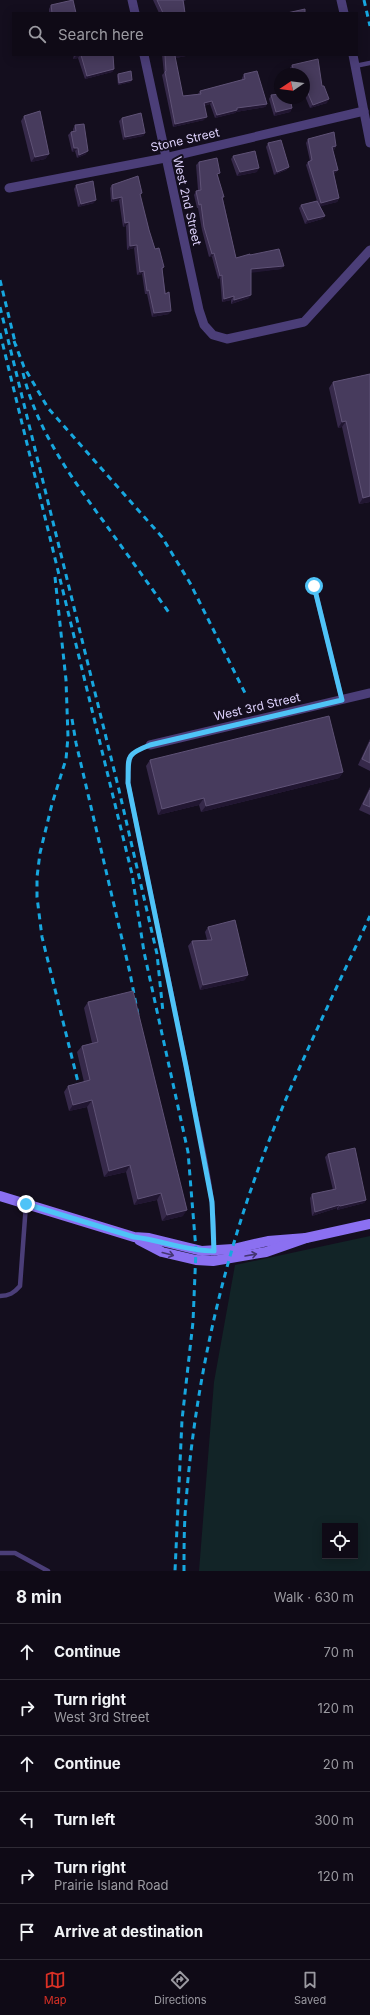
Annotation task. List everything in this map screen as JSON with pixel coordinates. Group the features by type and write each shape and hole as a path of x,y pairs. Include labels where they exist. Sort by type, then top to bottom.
{"street":[{"path":"132,0 135,12"},
{"path":"341,0 344,12"},
{"name":"West 2nd Street","path":"144,56 199,310 204,325 213,335 227,339 304,322 370,250"},
{"path":"353,56 370,143"},
{"name":"Stone Street","path":"9,188 165,158 364,111"},
{"name":"West 3rd Street","path":"150,745 370,693"},
{"path":"0,1196 134,1237 162,1252 185,1258 213,1256 233,1249 268,1241 306,1238 370,1224"}],"lane":[{"path":"355,66 370,63"},
{"path":"314,586 342,700"},
{"path":"150,745 133,752 129,757 128,783 186,1066 212,1202 213,1256"},
{"path":"0,1296 7,1296 13,1293 20,1286 26,1204"},
{"path":"0,1553 15,1553 48,1571"}],"shaded area":[{"path":"370,1236 370,1571 199,1571 214,1382 235,1265"}],"building":[{"path":"73,0 76,12 52,12 51,5"},
{"path":"157,0 183,0 185,12 163,12"},
{"path":"305,9 305,12 292,12"},
{"path":"81,56 113,56 114,69 87,76"},
{"path":"165,56 175,56 183,96 201,94 200,91 245,79 244,74 257,71 267,104 237,108 237,110 217,115 212,101 204,103 207,117 175,124 166,71"},
{"path":"318,59 322,86 324,86 329,99 313,105 310,98 310,68 293,68 292,65"},
{"path":"131,71 132,80 119,83 118,74"},
{"path":"271,95 274,95 274,104 291,104 292,108 276,112"},
{"path":"40,111 49,154 35,157 24,116"},
{"path":"141,113 145,133 125,137 122,118"},
{"path":"84,124 88,151 79,155 78,148 74,148 71,132 76,131 75,125"},
{"path":"334,132 336,146 332,147 338,170 333,171 339,198 321,203 308,162 312,160 308,139"},
{"path":"281,140 289,167 277,172 268,143"},
{"path":"255,151 259,168 240,172 233,156"},
{"path":"217,158 220,173 217,174 224,197 222,197 236,258 279,249 284,266 251,269 251,295 234,300 234,296 224,299 222,275 220,276 214,253 212,254 204,227 201,204 199,205 196,191 201,190 199,162"},
{"path":"138,176 142,193 140,194 149,230 155,249 159,248 164,267 162,268 165,294 169,292 171,311 154,313 149,290 147,291 144,271 140,272 137,245 130,246 129,222 125,223 122,197 113,199 112,185"},
{"path":"93,181 96,200 81,204 76,185"},
{"path":"317,201 325,216 308,220 301,205"},
{"path":"370,374 370,496 363,498 346,421 342,422 333,382"},
{"path":"329,716 343,772 206,806 204,798 162,809 150,760"},
{"path":"370,742 370,763 362,759"},
{"path":"370,790 370,807 363,804"},
{"path":"235,920 248,975 203,985 192,941 212,940 208,927"},
{"path":"133,991 187,1210 167,1215 161,1193 138,1199 130,1165 109,1171 92,1100 73,1105 68,1086 90,1080 82,1046 98,1042 88,1002"},
{"path":"355,1148 366,1200 339,1205 315,1212 312,1194 336,1189 328,1154"}],"railway":[{"path":"364,0 370,26"},
{"path":"0,280 16,346"},
{"path":"0,307 119,790 157,954 163,1012"},
{"path":"0,333 132,874 144,952 188,1152 196,1250 193,1322 182,1420 175,1571"},
{"path":"14,341 24,367 48,408 162,537 190,583 246,695"},
{"path":"23,373 37,414 56,452 67,470 170,614"},
{"path":"55,577 66,680 68,737 66,759 52,804 40,853 37,877 37,897 42,937 79,1086"},
{"path":"72,719 76,743 130,973 138,1015"},
{"path":"184,1571 185,1511 196,1415 212,1328 234,1242 247,1200 274,1128 314,1036 370,916"}],"route":[{"path":"26,1204 134,1237 149,1238 170,1245 196,1250 214,1251 212,1202 186,1066 128,783 129,757 133,752 150,745 342,700 314,586"}]}
